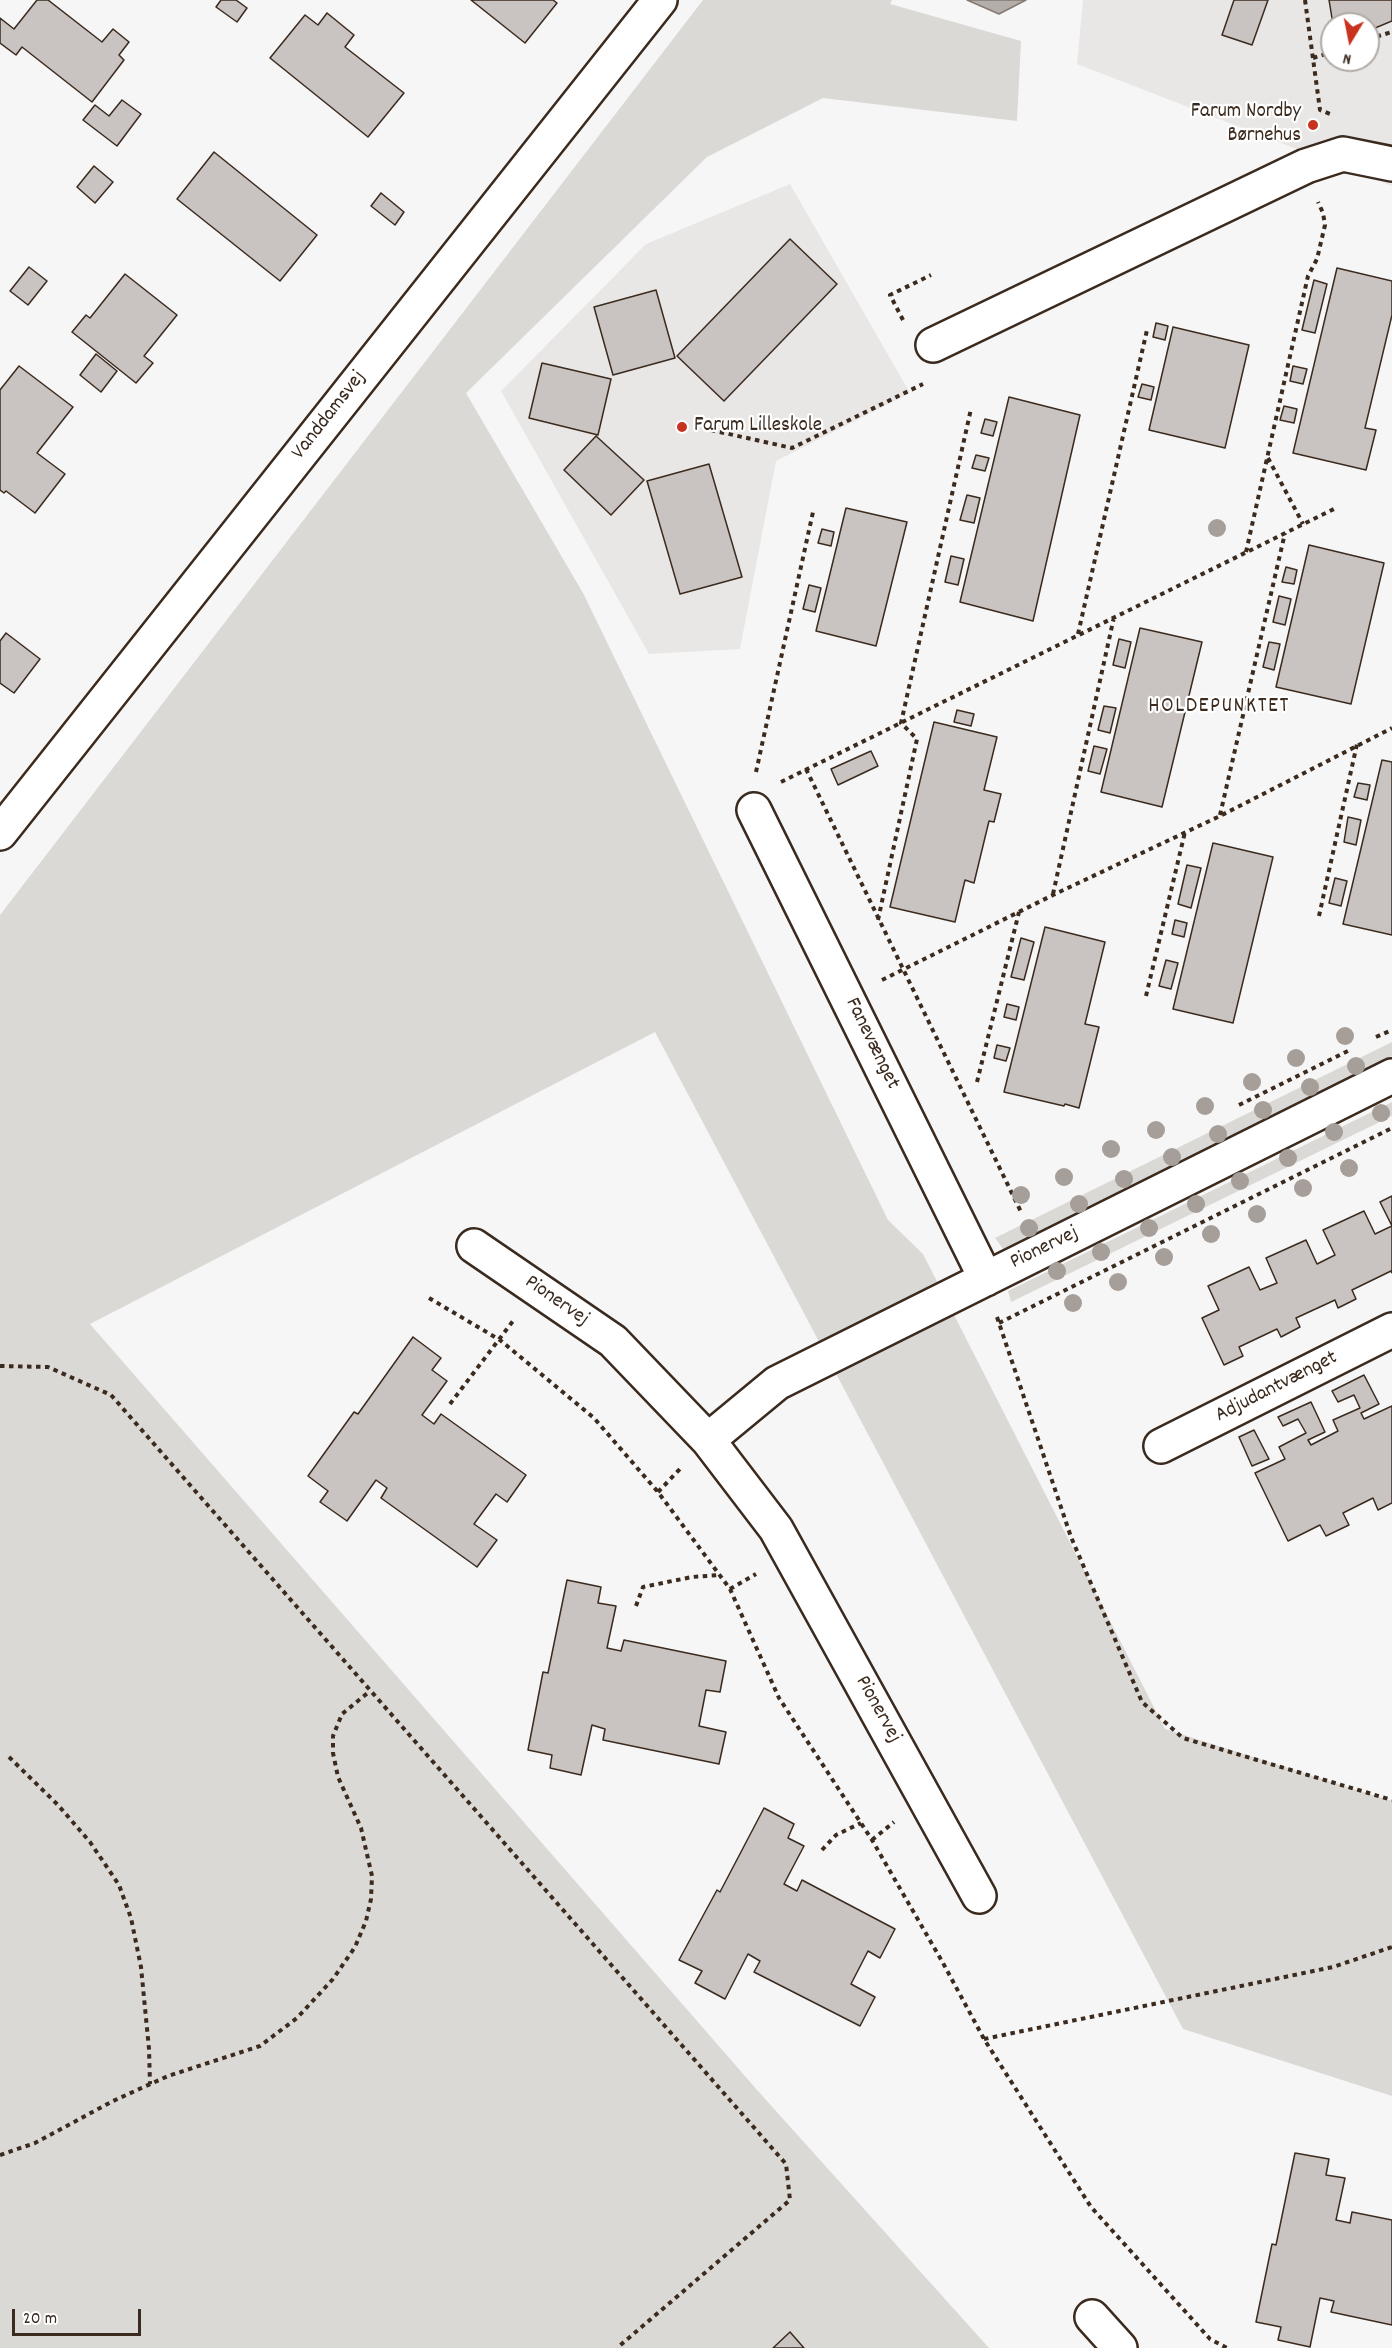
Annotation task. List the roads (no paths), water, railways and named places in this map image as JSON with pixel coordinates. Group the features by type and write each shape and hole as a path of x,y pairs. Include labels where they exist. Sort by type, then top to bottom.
{"street":[{"name":"Vanddamsvej","path":"0,833 660,0"},
{"path":"933,345 1306,166 1343,154 1392,164"},
{"name":"Fanevænget","path":"752,804 986,1279"},
{"name":"Pionervej","path":"708,1440 777,1383 1392,1076"},
{"name":"Pionervej","path":"474,1246 612,1341 708,1440 776,1529 979,1896"},
{"name":"Adjudantvænget","path":"1161,1446 1392,1330"},
{"path":"1092,2318 1120,2348"}],"place":[{"name":"Farum Nordby Børnehus","path":"1313,125"},
{"name":"Farum Lilleskole","path":"682,427"}],"district":[{"name":"HOLDEPUNKTET","path":"1219,708"}]}
